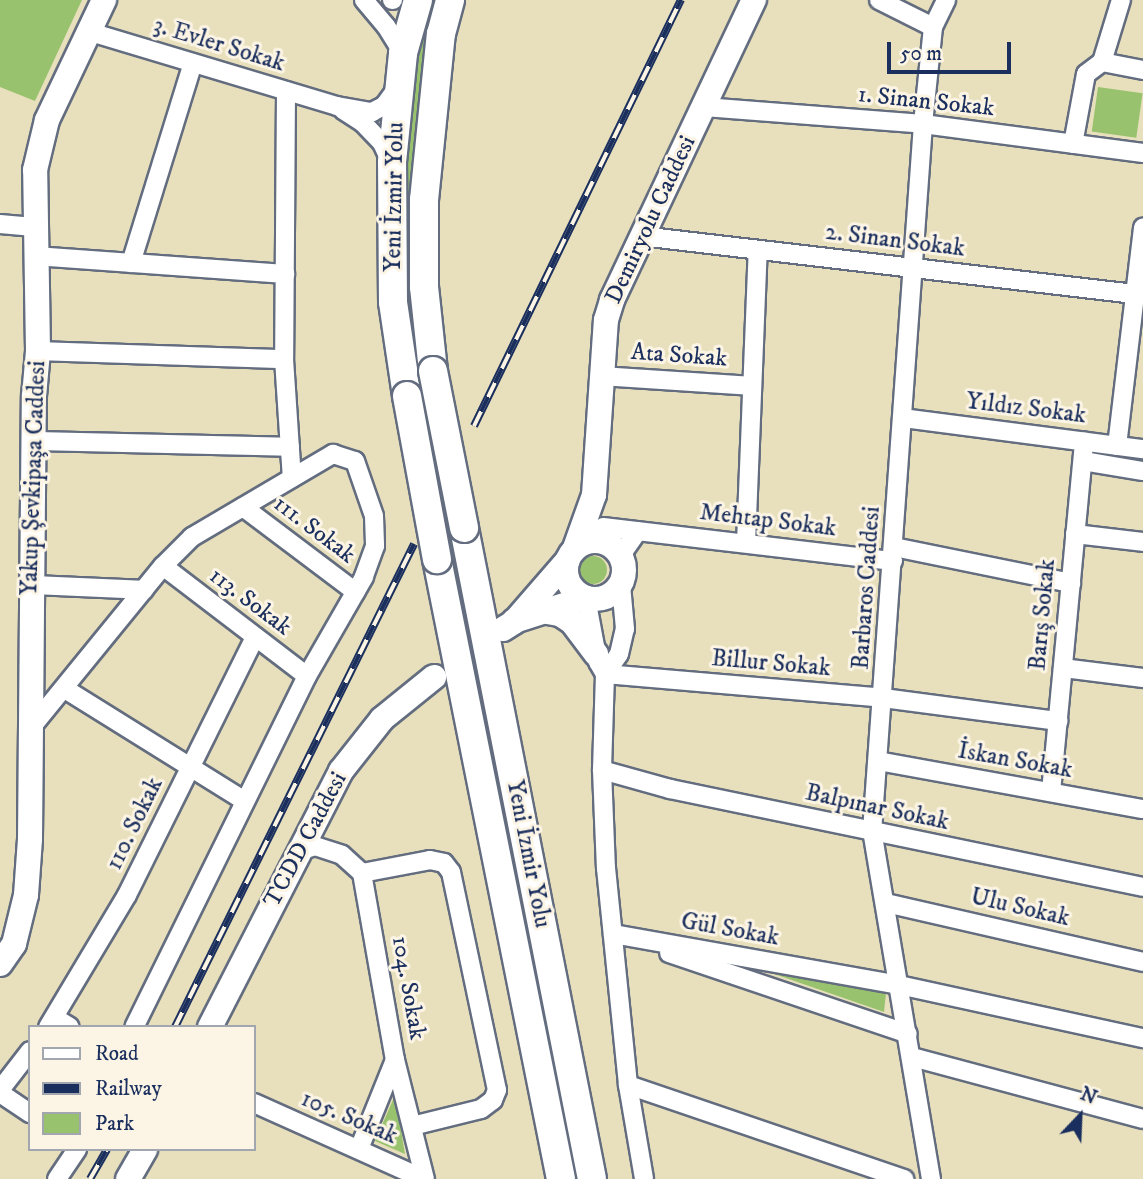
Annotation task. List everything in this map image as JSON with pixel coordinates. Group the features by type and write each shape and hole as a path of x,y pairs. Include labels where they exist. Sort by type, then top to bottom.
{"highway":[{"name":"Yeni İzmir Yolu","path":"418,0 403,53 392,162 393,302 437,559 561,1179"},
{"name":"Yeni İzmir Yolu","path":"450,0 441,34 424,200 424,287 433,371 592,1179"}],"main road":[{"name":"Yakup Şevkipaşa Caddesi","path":"0,964 14,944 26,895 30,839 31,585 38,351 34,227 36,170 47,120 104,0"},
{"name":"Demiryolu Caddesi","path":"594,495 607,320 612,300 754,0"},
{"path":"594,495 624,575 621,585 605,598 586,598 509,625 571,555 595,541 611,542"},
{"path":"586,598 577,594 567,579 571,555 594,495"},
{"path":"547,612 560,614 572,622 601,664"},
{"name":"TCDD Caddesi","path":"211,1025 323,803 359,744 382,719 434,677"},
{"path":"128,1179 144,1151"}],"street":[{"path":"364,0 386,26 403,53"},
{"path":"879,0 933,27"},
{"name":"Barbaros Caddesi","path":"931,1179 872,832 904,418 923,124 933,27 946,0"},
{"path":"1073,144 1086,74 1102,62 1121,0"},
{"name":"3. Evler Sokak","path":"88,31 337,106"},
{"path":"1102,62 1143,70"},
{"path":"131,263 193,63"},
{"path":"337,106 372,113 384,106 400,85"},
{"path":"286,91 284,359 292,478"},
{"path":"337,106 363,123 382,143 392,162"},
{"name":"1. Sinan Sokak","path":"704,107 923,124 1143,153"},
{"path":"0,223 34,227"},
{"path":"1117,446 1139,294 1143,228"},
{"name":"2. Sinan Sokak","path":"641,236 1139,294"},
{"name":"Ata Sokak","path":"746,543 758,250"},
{"path":"35,256 285,274"},
{"path":"38,351 284,359"},
{"name":"Ata Sokak","path":"602,376 752,386"},
{"name":"Yıldız Sokak","path":"904,418 1143,449"},
{"path":"34,441 290,447"},
{"name":"Barış Sokak","path":"1051,792 1084,442"},
{"path":"30,729 163,566 192,537 333,454 355,461 374,516 375,546 355,592 307,676 135,1025"},
{"name":"Yıldız Sokak","path":"1083,461 1143,471"},
{"name":"111. Sokak","path":"243,507 355,592"},
{"path":"611,542 638,531"},
{"name":"Mehtap Sokak","path":"611,542 638,531 746,543 894,554 1071,583"},
{"path":"1075,534 1143,542"},
{"name":"113. Sokak","path":"163,566 307,676"},
{"path":"31,585 144,590"},
{"path":"601,664 619,654 625,629 621,585"},
{"path":"586,598 601,664 602,770 613,934 628,1086 644,1179"},
{"name":"110. Sokak","path":"58,1024 127,895 255,637"},
{"name":"Billur Sokak","path":"601,664 1058,721"},
{"path":"1063,668 1143,678"},
{"path":"65,689 245,802"},
{"name":"İskan Sokak","path":"878,761 1143,809"},
{"name":"Balpınar Sokak","path":"602,770 670,789 1143,887"},
{"path":"300,850 315,846 342,855 362,873 430,860 448,867 497,1090 493,1100 481,1109 412,1126"},
{"name":"104. Sokak","path":"362,873 396,1060 425,1178"},
{"name":"Ulu Sokak","path":"886,903 1143,962"},
{"name":"Gül Sokak","path":"613,934 898,985 1143,1038"},
{"name":"Gül Sokak","path":"613,934 908,1034"},
{"path":"28,1054 0,1092 28,1112"},
{"path":"912,1057 1143,1119"},
{"path":"359,1149 396,1060"},
{"path":"628,1086 904,1179"},
{"name":"105. Sokak","path":"256,1104 425,1178"},
{"path":"57,1179 76,1151"}],"green space":[{"path":"0,0 82,0 35,101 0,87"},
{"path":"428,0 437,0 424,65 412,166 415,309 582,1179 573,1179 432,471 406,310 403,166 416,56"},
{"path":"1098,87 1143,93 1136,138 1092,132"},
{"path":"593,556 603,560 607,570 603,580 593,584 583,580 579,570 583,560"},
{"path":"731,959 886,993 884,1012"},
{"path":"395,1095 405,1154 375,1141"}],"railway":[{"path":"474,426 681,0"},
{"path":"176,1025 414,544"},
{"path":"90,1179 106,1151"}]}
